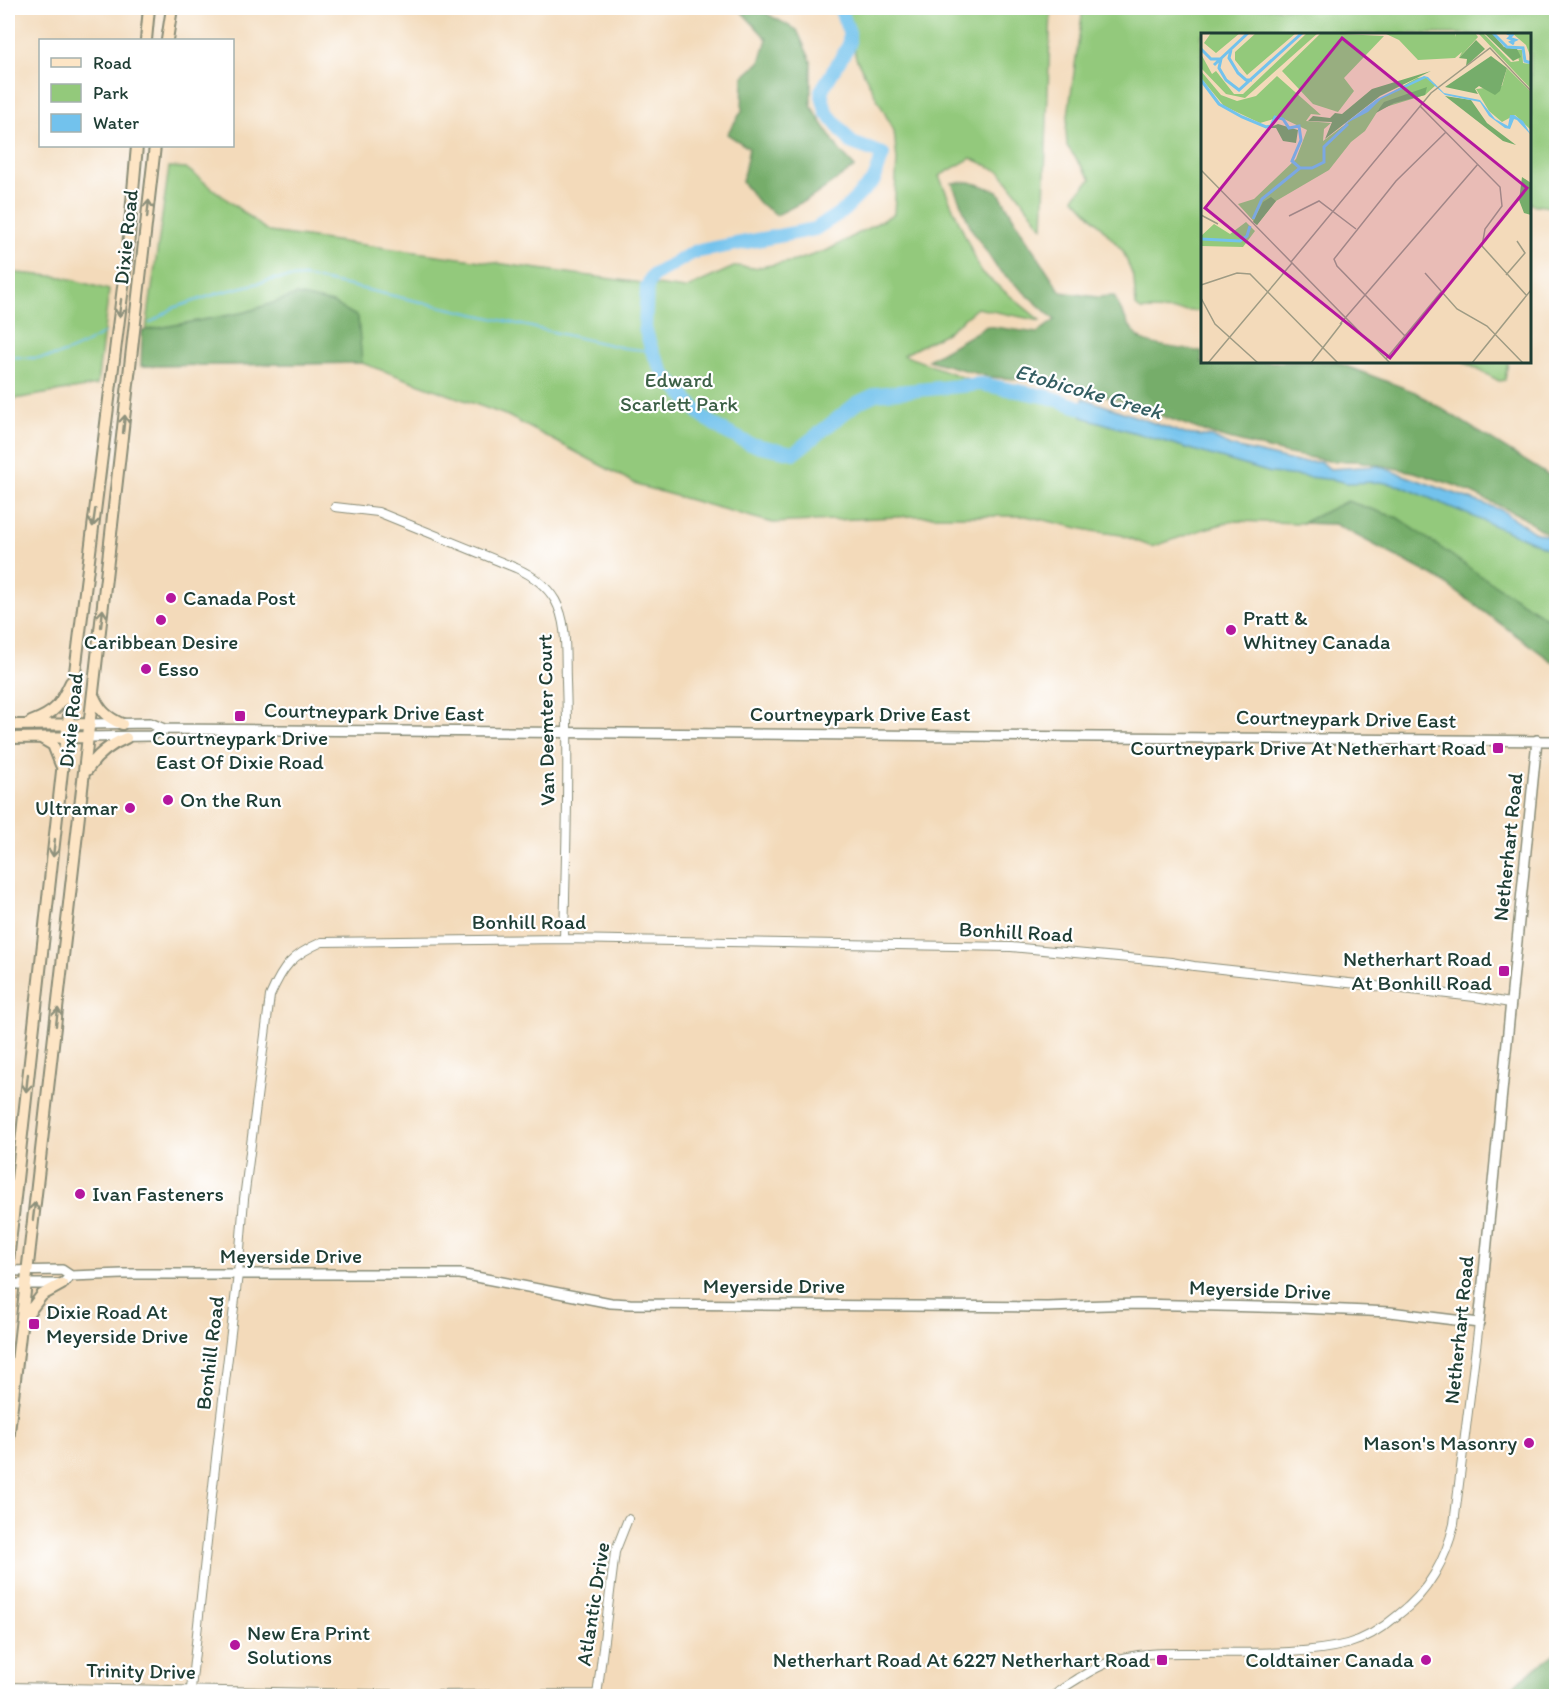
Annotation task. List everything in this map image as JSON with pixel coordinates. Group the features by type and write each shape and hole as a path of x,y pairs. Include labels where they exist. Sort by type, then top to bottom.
{"main road":[{"path":"146,39 149,8"},
{"path":"167,39 172,8"},
{"name":"Dixie Road","path":"8,1261 9,1233 66,737 128,247 137,147"},
{"name":"Dixie Road","path":"8,1441 155,147"},
{"path":"128,247 144,249"},
{"path":"114,358 131,361"},
{"path":"25,724 44,718 56,710 75,672"},
{"path":"93,697 107,716 122,724"},
{"name":"Courtneypark Drive East","path":"8,724 90,724"},
{"path":"38,737 53,745 63,769"},
{"name":"Courtneypark Drive East","path":"8,738 88,737"},
{"path":"85,773 96,757 113,744 126,738"},
{"path":"21,1323 42,1295 62,1284"}],"street":[{"name":"Van Deemter Court","path":"335,507 378,512 516,568 531,575 555,600 564,633 568,734 564,939"},
{"name":"Courtneypark Drive East","path":"90,724 150,723 164,729 568,734 768,733 1557,741"},
{"name":"Courtneypark Drive East","path":"88,737 151,736 164,729"},
{"name":"Netherhart Road","path":"1054,1696 1059,1690 1087,1673 1108,1663 1142,1654 1293,1650 1326,1648 1349,1643 1372,1632 1410,1606 1428,1585 1449,1546 1454,1524 1479,1323 1536,740"},
{"name":"Bonhill Road","path":"191,1689 238,1274 244,1198 270,996 279,975 289,961 303,950 322,942 564,939 1011,947 1171,962 1510,1003"},
{"name":"Meyerside Drive","path":"8,1271 62,1270 71,1276 460,1274 630,1305 1047,1307 1137,1304 1390,1312 1479,1323"},
{"path":"8,1284 62,1284 71,1276"},
{"name":"Atlantic Drive","path":"597,1695 615,1552 628,1518"},
{"name":"Trinity Drive","path":"8,1687 427,1695 597,1695"}],"green space":[{"path":"738,8 756,8 797,30 811,61 811,106 840,151 855,167 812,197 777,215 759,203 742,182 749,148 727,134 742,111 743,77 760,62 767,39"},
{"name":"Edward Scarlett Park","path":"847,8 1051,8 1043,228 1001,172 971,158 939,176 981,272 1041,321 977,308 946,333 903,355 981,384 1049,397 1257,464 1380,477 1556,549 1556,664 1439,579 1335,524 1234,521 1152,547 1121,535 1026,516 916,516 773,523 640,486 508,416 362,363 141,366 169,167 186,168 269,232 685,289 736,266 754,268 795,261 828,250 894,214 897,160 894,131 856,58"},
{"path":"1083,8 1556,8 1556,208 1531,204 1531,33 1201,33 1201,311 1141,310 1136,306 1134,279 1123,251 1074,197 1091,179 1067,146 1066,130"},
{"path":"970,182 998,191 1061,292 1097,297 1114,296 1130,326 1137,336 1146,342 1201,351 1201,363 1338,363 1415,392 1556,480 1556,540 1519,515 1457,486 1414,472 1358,461 1329,461 1284,453 1217,436 1088,389 1031,380 989,377 928,360 987,326 1037,333 1055,320 997,268 972,230 952,183"},
{"path":"8,270 17,273 63,277 109,290 97,385 8,400"},
{"path":"296,295 333,303 358,317 362,363 141,366 142,331 246,312"},
{"path":"1466,363 1508,363 1505,380 1499,381"},
{"path":"1347,501 1398,518 1481,576 1556,624 1556,664 1439,579 1335,524 1302,523"},
{"path":"1556,1653 1556,1696 1499,1696"}],"water":[{"name":"Etobicoke Creek","path":"1083,398 1185,434 1212,437 1230,446 1297,462 1321,462 1330,469 1378,466 1501,510 1534,532 1556,539 1556,552 1401,486 1380,482 1347,483 1271,473 1082,417"}],"waterway":[{"name":"Etobicoke Creek","path":"840,8 849,32 849,45 821,91 826,112 852,143 883,154 874,180 843,211 815,229 694,252 652,276 647,287 645,328 652,351 665,375 703,417 726,432 750,444 794,453 857,403 876,394 981,384 1049,397 1100,414"},
{"path":"150,323 173,308 219,293 275,279 305,277 624,348 652,351"},
{"path":"8,356 36,358 58,355 79,347 104,333"}],"place":[{"name":"Canada Post","path":"171,598"},
{"name":"Caribbean Desire","path":"161,620"},
{"name":"Pratt & Whitney Canada","path":"1231,630"},
{"name":"Esso","path":"146,669"},
{"name":"Courtneypark Drive East Of Dixie Road","path":"240,716"},
{"name":"Courtneypark Drive At Netherhart Road","path":"1498,748"},
{"name":"On the Run","path":"168,800"},
{"name":"Ultramar","path":"130,808"},
{"name":"Netherhart Road At Bonhill Road","path":"1504,971"},
{"name":"Ivan Fasteners","path":"80,1194"},
{"name":"Dixie Road At Meyerside Drive","path":"34,1324"},
{"name":"Mason's Masonry","path":"1529,1443"},
{"name":"New Era Print Solutions","path":"235,1645"},
{"name":"Netherhart Road At 6227 Netherhart Road","path":"1162,1660"},
{"name":"Coldtainer Canada","path":"1426,1660"}]}
